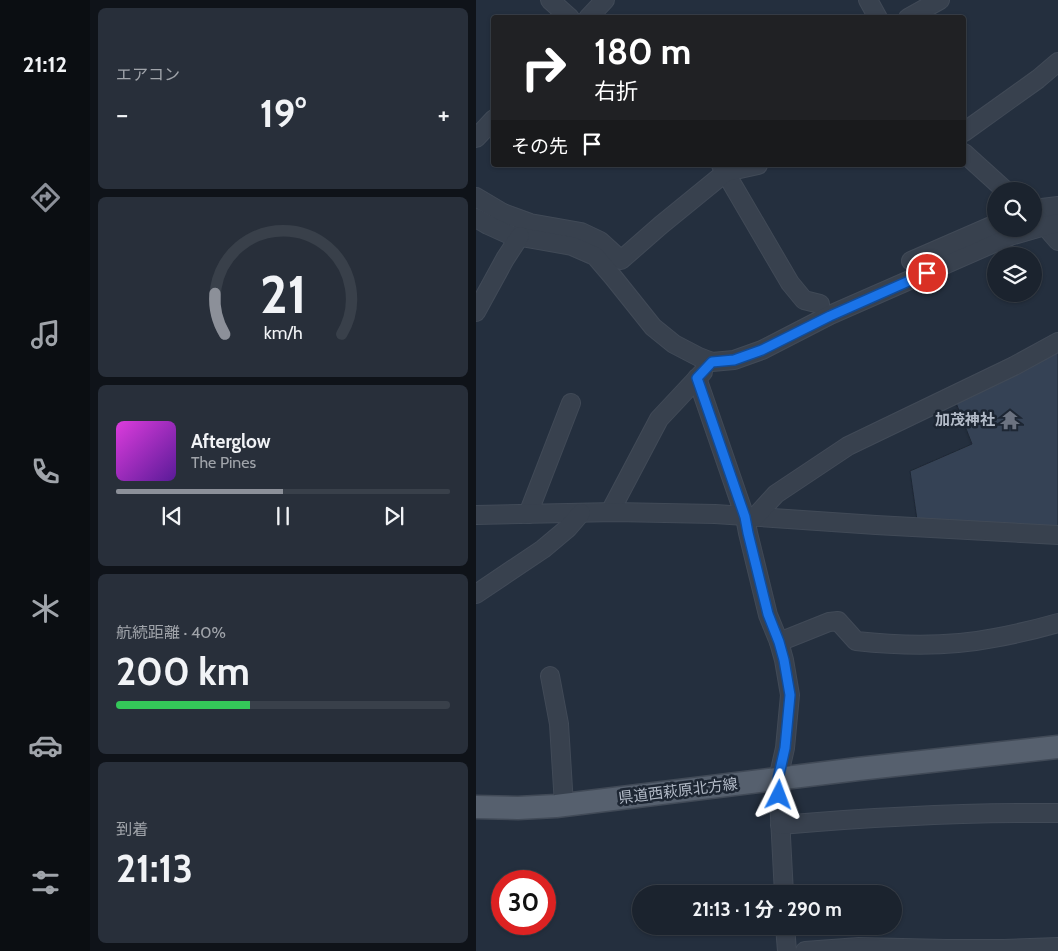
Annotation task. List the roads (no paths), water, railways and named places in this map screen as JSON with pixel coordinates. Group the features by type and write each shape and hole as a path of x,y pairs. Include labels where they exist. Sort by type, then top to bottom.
{"main road":[{"name":"県道西萩原北方線","path":"476,807 518,808 564,805 1058,747"}],"street":[{"path":"550,0 567,15"},
{"path":"591,15 605,0"},
{"path":"868,0 876,15"},
{"path":"913,15 940,0"},
{"path":"966,131 1038,79 1058,62"},
{"path":"476,138 491,122"},
{"path":"966,155 996,182"},
{"path":"476,197 503,213 530,223 581,232 600,241 621,260 724,168 790,283 804,300 820,304"},
{"path":"1042,208 1058,206"},
{"path":"476,218 510,235 572,246 595,256 653,327 674,344 712,362 734,360 762,350 830,316 1045,221 1058,241"},
{"path":"912,262 987,228"},
{"path":"476,312 483,283 520,236"},
{"path":"750,517 776,494 848,446 1014,366 1058,342"},
{"path":"610,512 659,419 712,362"},
{"path":"697,378 750,517 748,533 768,614 784,660 790,695 785,748 778,779 783,885"},
{"path":"528,514 571,403"},
{"path":"476,515 610,512 715,514 1058,535"},
{"path":"476,594 543,549 568,528 581,513"},
{"path":"779,642 829,622 838,621 856,641 883,644 954,644 993,639 1058,623"},
{"path":"550,676 559,724 564,805"},
{"path":"780,825 933,815 1058,813"},
{"path":"785,935 786,951"},
{"path":"805,951 858,946 946,949 1058,947"}],"place":[{"name":"加茂神社","path":"1010,420"}]}
